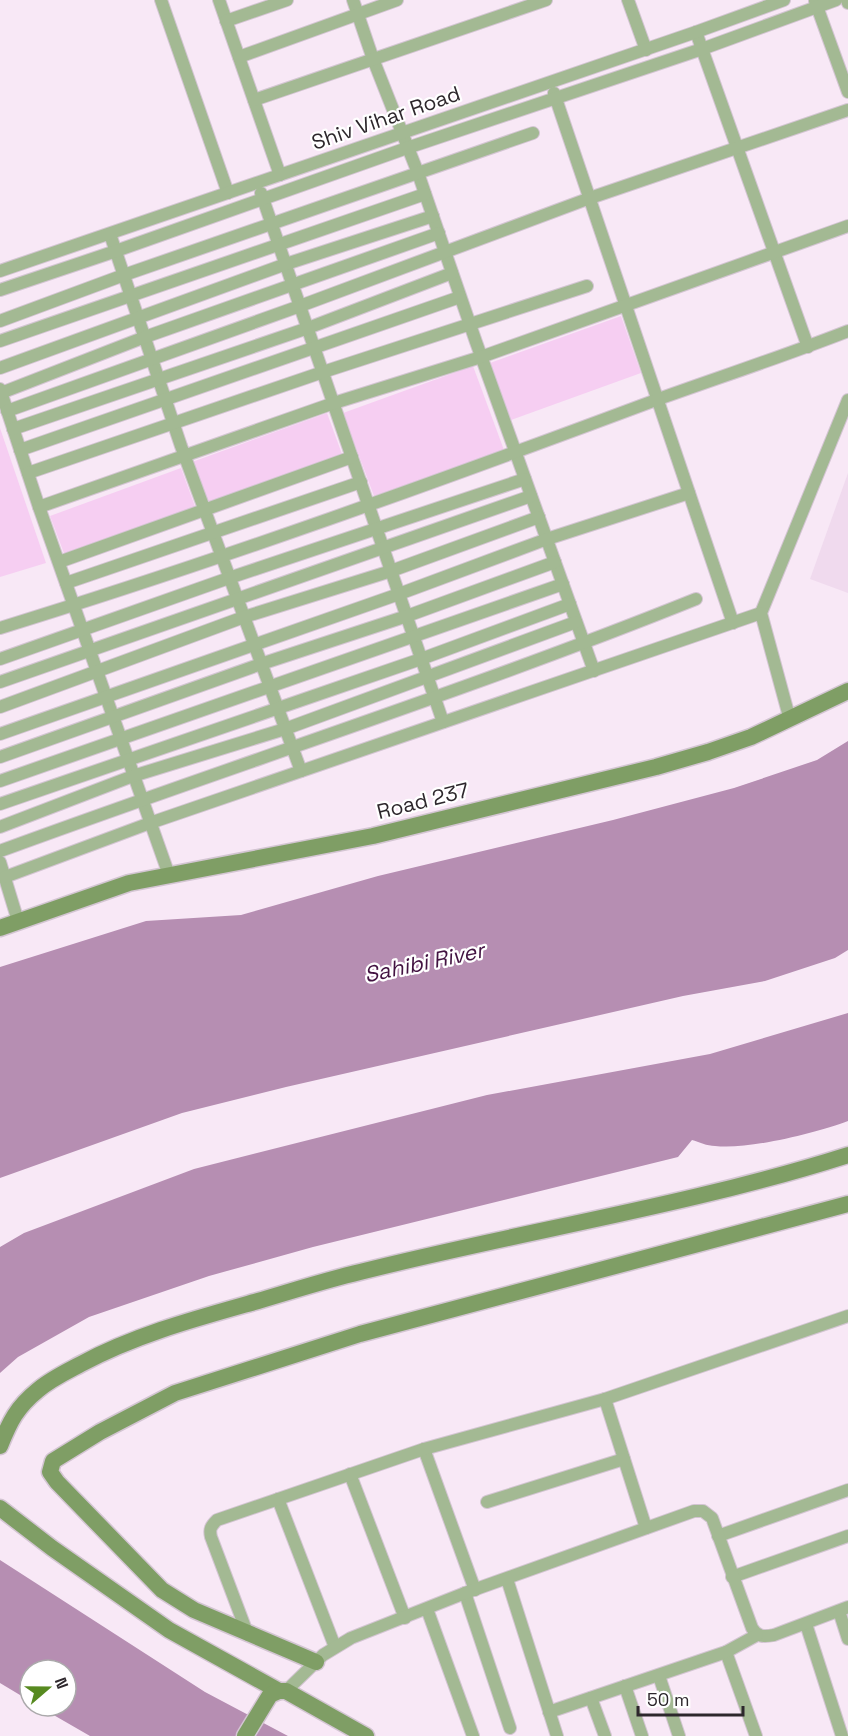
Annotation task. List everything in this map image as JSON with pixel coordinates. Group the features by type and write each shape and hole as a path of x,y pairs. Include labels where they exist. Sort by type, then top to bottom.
{"street":[{"path":"161,0 228,193"},
{"path":"219,0 280,175"},
{"path":"226,21 287,0"},
{"path":"353,0 418,173 481,357 594,671"},
{"path":"239,57 397,0"},
{"path":"254,100 546,0"},
{"path":"628,0 646,50"},
{"name":"Shiv Vihar Road","path":"0,271 646,50 784,0"},
{"path":"0,290 262,198 702,49 816,3 836,0"},
{"path":"816,3 848,92"},
{"path":"696,32 808,347"},
{"path":"551,82 733,623"},
{"path":"7,411 300,306 590,198 848,110"},
{"path":"0,321 124,275 533,133"},
{"path":"257,183 443,722"},
{"path":"0,341 425,194"},
{"path":"0,368 286,264 433,216"},
{"path":"39,507 334,403 481,357 848,226"},
{"path":"169,875 58,562 1,391 439,233"},
{"path":"110,234 184,455 301,771"},
{"path":"13,429 308,328 452,273"},
{"path":"28,473 323,372 587,286"},
{"path":"20,450 460,297"},
{"path":"0,628 222,557 848,332"},
{"path":"790,720 761,613 848,400"},
{"path":"58,562 352,457"},
{"path":"0,659 229,578 525,479"},
{"path":"66,583 212,531 361,482"},
{"path":"0,734 399,594 547,539 689,493"},
{"path":"0,682 531,496"},
{"path":"0,707 244,617 391,571 539,517"},
{"path":"0,757 555,562"},
{"path":"0,781 562,584"},
{"path":"0,851 584,644 696,599"},
{"path":"0,804 421,659 570,604"},
{"path":"5,876 301,771 761,613"},
{"path":"0,827 133,776 285,729 576,622"},
{"name":"Road 237","path":"0,928 129,883 373,836 645,770 708,752 790,720 848,692"},
{"path":"0,862 18,921"},
{"path":"0,1446 12,1417 19,1407 40,1388 112,1347 139,1337 361,1272 673,1203 815,1166 848,1155"},
{"path":"316,1662 248,1635 194,1610 162,1590 57,1482 50,1472 53,1461 100,1432 175,1393 360,1334 848,1204"},
{"path":"248,1635 209,1530 217,1520 424,1449 605,1399 848,1316"},
{"path":"605,1399 646,1528"},
{"path":"424,1449 470,1592 510,1728"},
{"path":"487,1502 624,1459"},
{"path":"350,1474 405,1618"},
{"path":"718,1536 848,1490"},
{"path":"278,1499 335,1647"},
{"path":"0,1508 52,1548 169,1630 277,1694 366,1736"},
{"path":"245,1736 277,1694 335,1647 351,1638 470,1592 700,1510 710,1515 732,1577 752,1628 757,1635"},
{"path":"732,1577 848,1536"},
{"path":"507,1579 557,1736"},
{"path":"427,1609 472,1736"},
{"path":"549,1712 726,1652 757,1635 774,1635 844,1609 848,1639"},
{"path":"806,1624 842,1736"},
{"path":"726,1652 756,1736"},
{"path":"659,1676 679,1736"},
{"path":"625,1686 642,1736"},
{"path":"591,1698 605,1736"}],"shaded area":[{"path":"621,316 641,373 511,420 490,363"},
{"path":"473,366 504,450 374,496 343,413"},
{"path":"327,413 342,454 206,503 192,462"},
{"path":"0,428 46,563 0,577"},
{"path":"181,468 196,509 65,556 50,516"},
{"path":"848,473 848,593 810,579"}],"water":[{"name":"Sahibi River","path":"848,741 848,950 835,958 765,981 683,996 182,1113 0,1178 0,967 146,921 241,915 378,876 613,820 734,788 817,760"},
{"path":"848,1013 848,1121 818,1131 763,1143 729,1147 706,1145 692,1140 678,1157 313,1247 209,1276 89,1317 18,1357 0,1373 0,1247 24,1233 194,1169 487,1095 710,1054"},
{"path":"0,1560 205,1692 288,1736 90,1736 59,1718 78,1718 78,1658 18,1658 18,1694 0,1683"}]}
